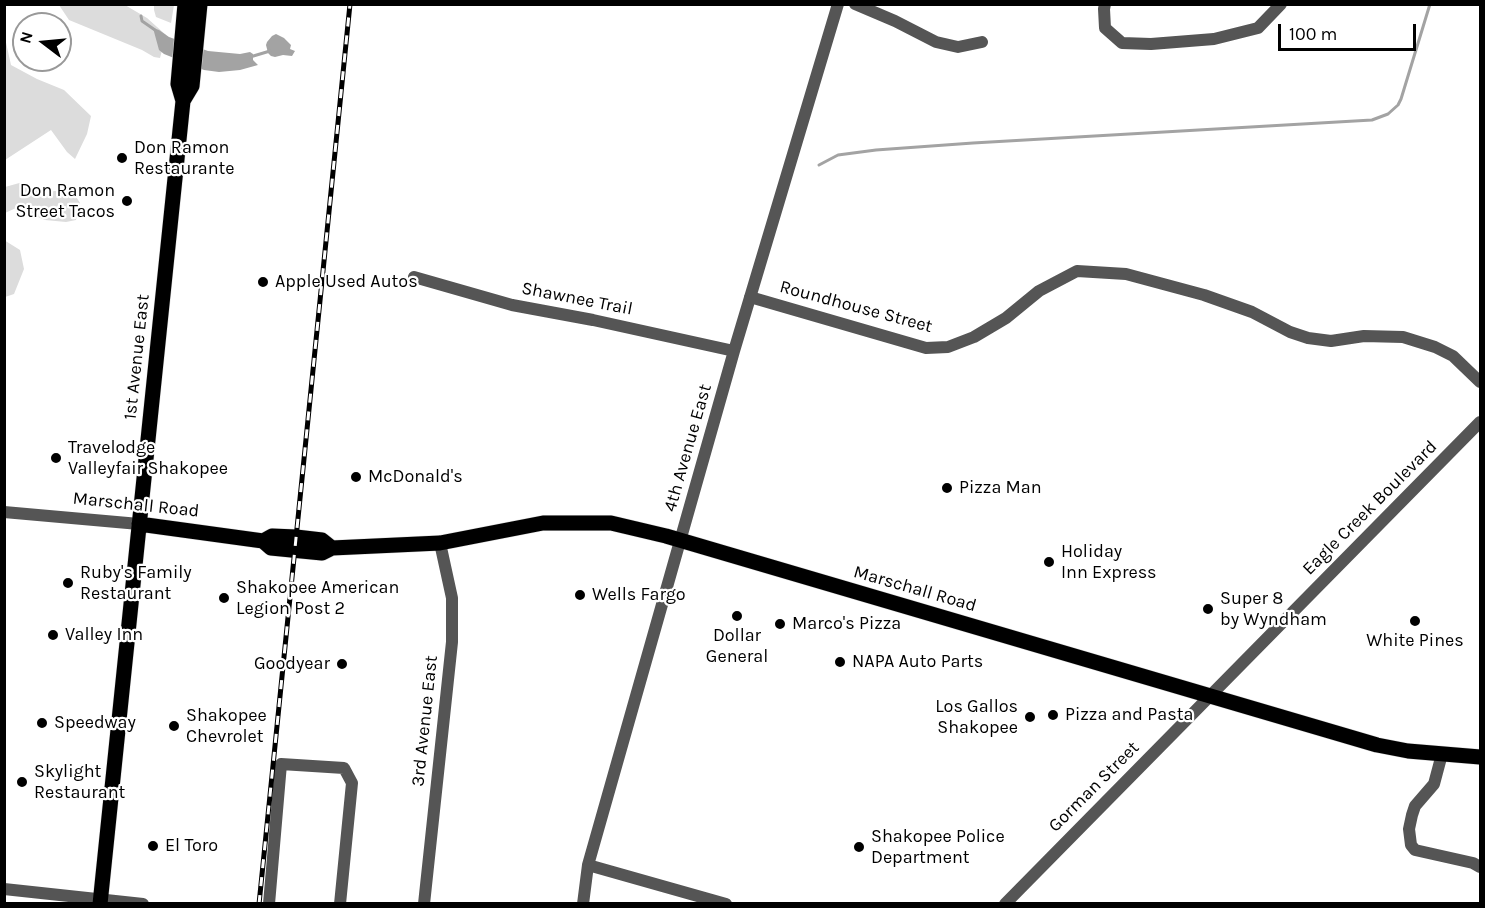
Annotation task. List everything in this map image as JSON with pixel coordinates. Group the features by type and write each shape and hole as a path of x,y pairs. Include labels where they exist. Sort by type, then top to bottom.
{"main road":[{"name":"1st Avenue East","path":"100,901 183,101 192,86 186,73 193,6"},
{"name":"Marschall Road","path":"138,524 262,541 271,548 322,553 332,548 440,543 543,523 611,523 666,536 1377,745 1408,751 1480,757"}],"street":[{"name":"4th Avenue East","path":"583,903 588,865 734,351 838,4"},
{"path":"855,4 936,42 958,46 982,42"},
{"path":"1105,4 1105,28 1122,43 1151,44 1214,39 1258,28 1281,4"},
{"name":"Roundhouse Street","path":"750,297 926,348 948,347 974,337 1006,318 1039,291 1077,271 1126,274 1204,294 1252,312 1290,332 1308,338 1331,340 1364,336 1403,337 1435,347 1453,356 1480,382"},
{"name":"Shawnee Trail","path":"414,277 512,305 594,320 734,351"},
{"name":"Eagle Creek Boulevard","path":"1209,696 1480,422"},
{"name":"Marschall Road","path":"4,512 138,524"},
{"name":"3rd Avenue East","path":"424,903 452,642 452,598 440,543"},
{"name":"Gorman Street","path":"1005,903 1209,696"},
{"path":"1442,754 1434,784 1415,806 1409,829 1411,845 1415,850 1473,863 1480,867"},
{"path":"269,903 281,764 344,768 352,783 340,903"},
{"path":"588,865 726,903"},
{"path":"4,889 100,901 143,903"}],"shaded area":[{"path":"59,5 125,5 147,18 166,35 160,58 72,21 72,12 64,12"},
{"path":"154,5 174,5 171,23 156,17"},
{"path":"153,28 169,37 208,51 240,54 250,52 258,65 219,72 204,70 159,50"},
{"path":"276,34 291,45 290,49 295,51 292,56 275,57 268,53 267,42"},
{"path":"5,38 12,72 24,72 64,90 91,116 87,134 75,159 51,130 5,160"},
{"path":"23,182 45,195 54,191 73,192 80,203 76,220 66,222 45,220 16,208 5,213 5,187"},
{"path":"4,240 20,250 24,269 14,294 5,297"}],"waterway":[{"path":"819,165 838,155 876,150 1372,120 1388,114 1398,105 1430,4"},
{"path":"141,16 142,21 155,30"},
{"path":"250,57 270,51"}],"railway":[{"path":"259,904 350,4"}],"place":[{"name":"Don Ramon Restaurante","path":"122,158"},
{"name":"Don Ramon Street Tacos","path":"127,201"},
{"name":"Apple Used Autos","path":"263,282"},
{"name":"Travelodge Valleyfair Shakopee","path":"56,458"},
{"name":"McDonald's","path":"356,477"},
{"name":"Pizza Man","path":"947,488"},
{"name":"Holiday Inn Express","path":"1049,562"},
{"name":"Ruby's Family Restaurant","path":"68,583"},
{"name":"Wells Fargo","path":"580,595"},
{"name":"Shakopee American Legion Post 2","path":"224,598"},
{"name":"Super 8 by Wyndham","path":"1208,609"},
{"name":"Dollar General","path":"737,616"},
{"name":"White Pines","path":"1415,621"},
{"name":"Marco's Pizza","path":"780,624"},
{"name":"Valley Inn","path":"53,635"},
{"name":"NAPA Auto Parts","path":"840,662"},
{"name":"Goodyear","path":"342,664"},
{"name":"Pizza and Pasta","path":"1053,715"},
{"name":"Los Gallos Shakopee","path":"1030,717"},
{"name":"Speedway","path":"42,723"},
{"name":"Shakopee Chevrolet","path":"174,726"},
{"name":"Skylight Restaurant","path":"22,782"},
{"name":"El Toro","path":"153,846"},
{"name":"Shakopee Police Department","path":"859,847"}]}
